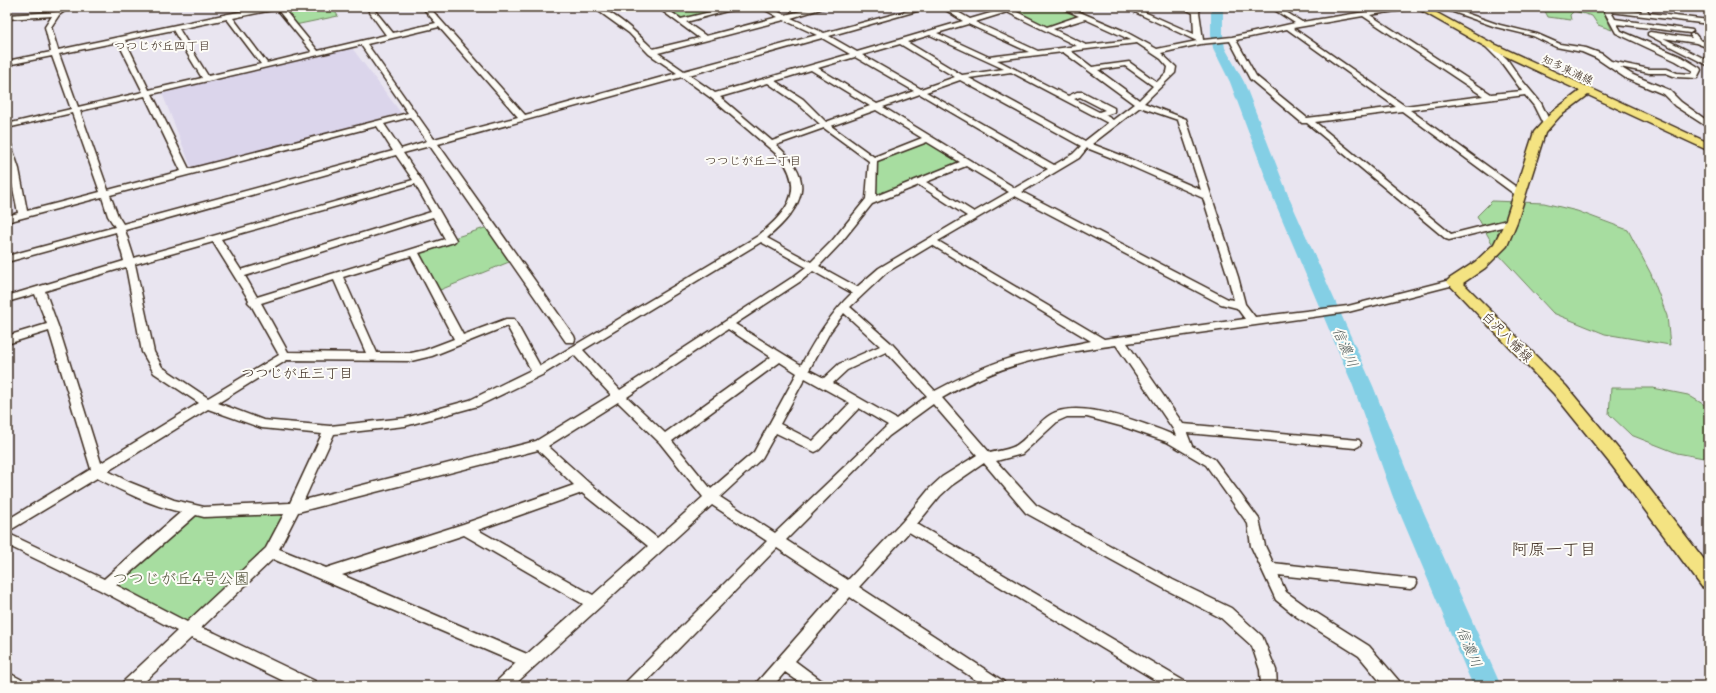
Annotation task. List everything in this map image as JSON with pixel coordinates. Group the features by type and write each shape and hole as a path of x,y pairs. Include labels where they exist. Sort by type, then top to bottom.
{"main road":[{"name":"知多東浦線","path":"1419,7 1488,44 1709,147"},
{"path":"1454,282 1480,264 1500,246 1511,222 1540,132 1556,114 1587,91"},
{"name":"白沢八幡線","path":"1454,282 1560,390 1619,462 1709,581"}],"street":[{"path":"67,7 57,14 48,27 55,53 130,263 148,352 158,370 208,404 262,424 330,430 405,422 474,403 538,372 573,344 761,238 783,219 791,208 797,192 798,180 791,163 771,144 714,96 652,52 631,32 596,7"},
{"path":"7,64 275,7"},
{"path":"279,7 316,53"},
{"path":"369,7 391,36"},
{"path":"425,7 522,116"},
{"path":"660,7 704,38"},
{"path":"681,22 739,7"},
{"path":"763,7 821,35 1055,169"},
{"path":"652,52 824,7"},
{"path":"821,35 914,7"},
{"path":"7,259 118,226 681,72 928,7"},
{"path":"944,7 968,21 1037,53"},
{"path":"714,96 1018,7"},
{"path":"502,686 758,455 802,371 832,320 858,292 883,270 1076,156 1086,145 1139,104 1171,73 1172,67 1167,61 1140,41 1062,7"},
{"path":"1126,7 1202,41"},
{"path":"1184,7 1197,9 1202,41"},
{"path":"1273,7 1301,24"},
{"path":"1369,7 1380,12"},
{"path":"1155,52 1202,41 1232,39 1301,24 1409,7"},
{"path":"1442,7 1498,26 1535,35 1558,46 1590,52 1611,63 1630,77 1666,92 1678,104 1709,126"},
{"path":"1643,7 1647,15"},
{"path":"1702,7 1709,8"},
{"path":"1611,63 1649,71 1667,71 1676,75 1694,76 1697,70 1679,59 1618,32 1606,9 1709,22"},
{"path":"1007,10 1086,48"},
{"path":"7,17 57,14"},
{"path":"1364,14 1490,97"},
{"path":"228,16 265,65"},
{"path":"1047,29 1084,17"},
{"path":"1682,18 1698,40 1709,46"},
{"path":"1612,21 1690,31"},
{"path":"7,126 441,24"},
{"path":"1288,27 1403,108 1520,194"},
{"path":"175,28 206,79"},
{"path":"932,33 1012,70 1099,114 1113,123"},
{"path":"1698,40 1650,34 1709,64"},
{"path":"1232,39 1253,77 1306,121 1309,121 1448,237 1511,222"},
{"path":"121,40 147,93 151,98 186,173"},
{"path":"988,59 1140,41"},
{"path":"362,42 573,344 619,396 664,440 710,497 998,686"},
{"path":"902,42 961,77 1086,145 1120,158 1206,196"},
{"path":"1488,44 1504,61 1538,105 1548,124"},
{"path":"1065,50 1139,104 1182,119 1233,277 1240,306 1252,321"},
{"path":"1091,69 1126,64 1158,86"},
{"path":"813,68 1014,192 1226,302 1240,306"},
{"path":"771,144 961,77 1012,70"},
{"path":"770,80 800,101 825,125 872,160"},
{"path":"1309,121 1528,92"},
{"path":"1068,99 1080,94 1111,110 1099,114"},
{"path":"7,219 412,114"},
{"path":"253,302 451,240 418,181 379,123"},
{"path":"872,160 927,139"},
{"path":"7,145 8,156 15,169 23,215"},
{"path":"39,290 53,326 98,472 124,486 172,506 193,510 204,512 294,508 540,445 619,396 813,267 835,244 871,199 872,160"},
{"path":"869,202 965,162"},
{"path":"7,299 215,238 418,181"},
{"path":"920,182 973,216"},
{"path":"240,274 436,213"},
{"path":"7,253 118,226"},
{"path":"215,238 240,274 249,290 253,302 285,356"},
{"path":"761,238 858,292"},
{"path":"931,241 1102,343"},
{"path":"413,251 461,341"},
{"path":"337,275 373,357"},
{"path":"632,686 776,540 896,424 934,397 963,381 1018,360 1102,343 1252,321 1348,309 1454,282"},
{"path":"844,307 888,347 934,397 1031,509 1226,614 1257,641 1264,654 1268,670 1269,686"},
{"path":"7,527 285,356 411,357 428,353 510,322 538,372"},
{"path":"727,324 802,371 896,424"},
{"path":"7,340 53,326"},
{"path":"1119,340 1179,428 1187,448"},
{"path":"825,384 842,367 888,347"},
{"path":"664,440 780,357"},
{"path":"773,426 815,447 858,402"},
{"path":"763,686 849,588 908,525 935,492 948,481 978,460 1018,451 1054,418 1066,413 1086,413 1126,423 1171,440 1210,462 1254,523 1258,546 1281,596 1302,612 1364,651 1394,686"},
{"path":"1179,428 1355,443"},
{"path":"128,686 271,552 294,508 330,430"},
{"path":"540,445 584,487 658,546"},
{"path":"326,574 465,529 584,487"},
{"path":"105,586 193,510"},
{"path":"908,525 1179,686"},
{"path":"465,529 594,603"},
{"path":"7,539 105,586 188,630 210,638 310,686"},
{"path":"271,552 326,574 530,662"},
{"path":"1268,568 1410,583"},
{"path":"784,662 817,686"},
{"path":"7,679 19,686"}],"shaded area":[{"path":"352,48 401,113 192,169 162,93"}],"green space":[{"path":"282,7 332,7 338,16 295,25"},
{"path":"664,7 732,7 684,19"},
{"path":"1018,7 1062,7 1084,17 1047,29 1007,10"},
{"path":"1543,7 1601,7 1612,30 1598,25 1592,16 1574,11 1570,15 1571,20 1548,17"},
{"path":"927,142 957,161 957,163 878,196 876,195 876,163 879,160"},
{"path":"1492,201 1544,203 1577,211 1628,230 1651,274 1667,316 1670,345 1605,334 1553,313 1498,254 1477,216"},
{"path":"491,226 514,260 435,292 413,251"},
{"path":"1611,388 1653,388 1688,395 1708,407 1709,459 1677,453 1631,435 1609,414"},
{"name":"つつじが丘4号公園","path":"294,508 271,552 188,630 105,586 193,510"}],"waterway":[{"name":"信濃川","path":"1217,7 1217,35 1219,48 1237,82 1282,200 1363,386 1405,497 1487,686"}],"district":[{"name":"つつじが丘四丁目","path":"162,45"},
{"name":"つつじが丘二丁目","path":"753,160"},
{"name":"つつじが丘三丁目","path":"297,372"},
{"name":"阿原一丁目","path":"1554,548"}]}
